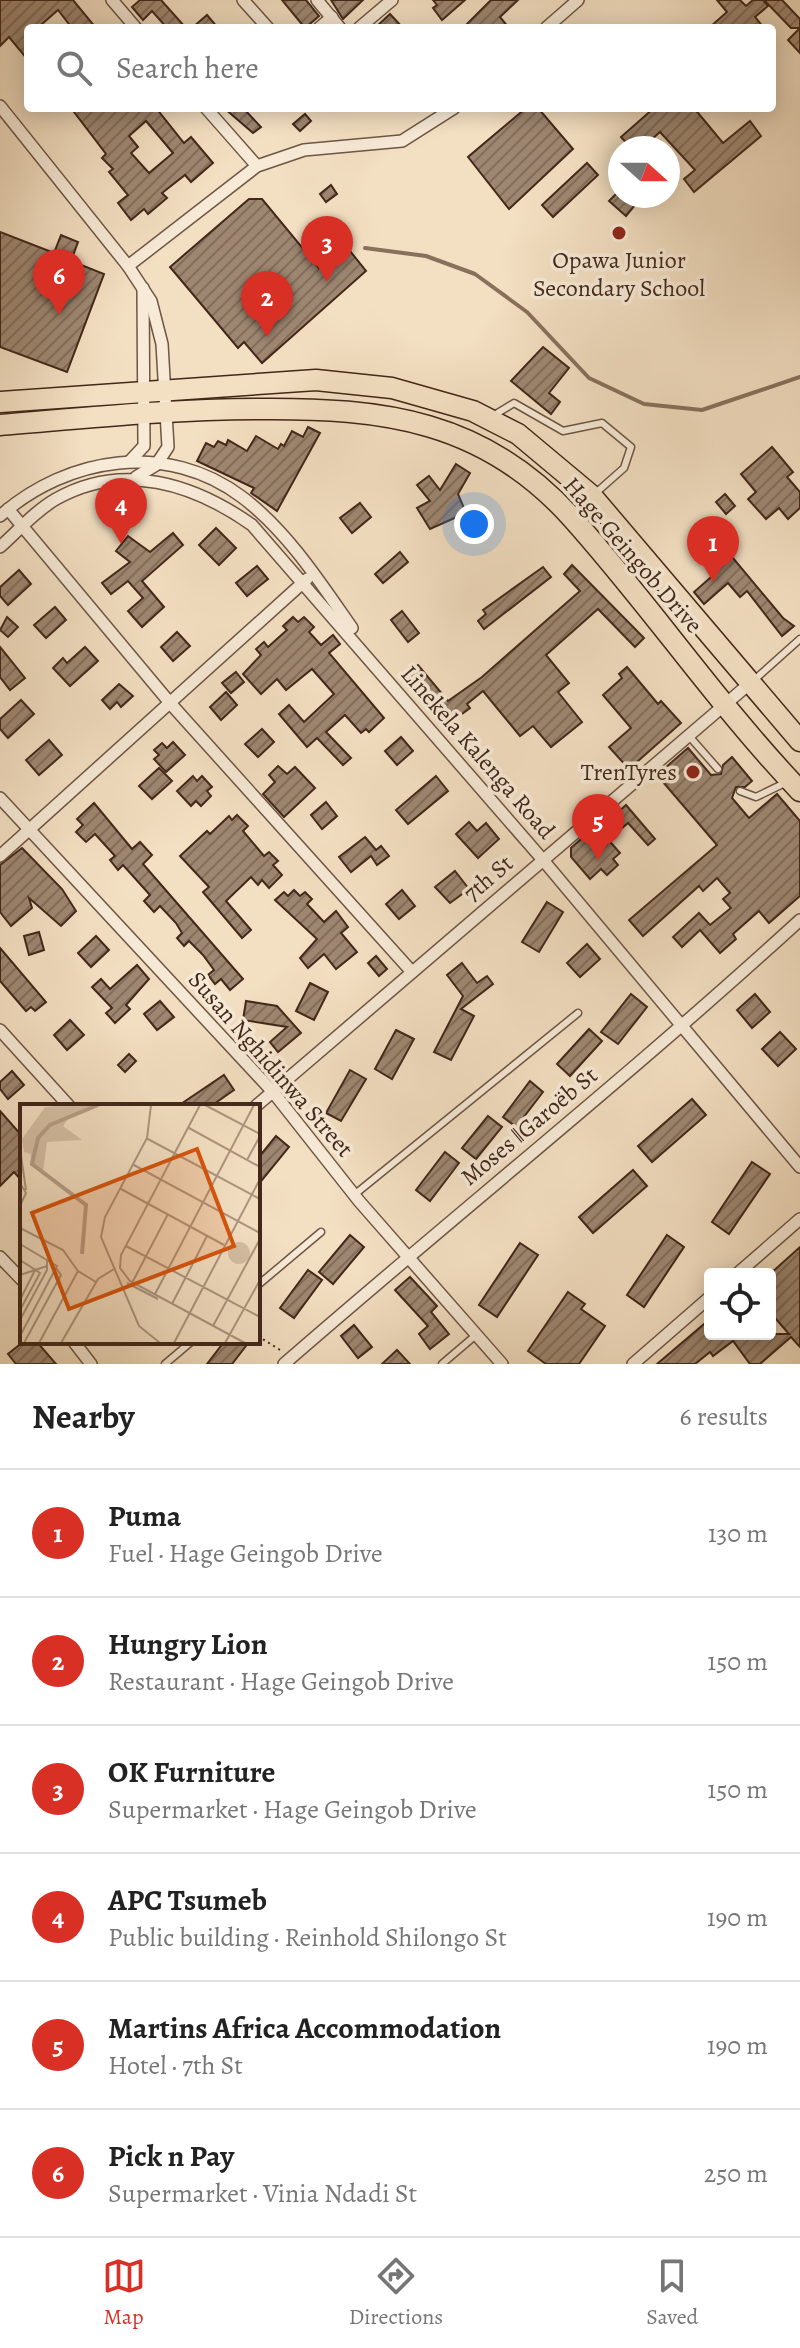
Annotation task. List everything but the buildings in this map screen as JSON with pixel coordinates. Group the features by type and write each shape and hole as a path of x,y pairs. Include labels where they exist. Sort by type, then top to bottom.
{"highway":[{"name":"Hage Geingob Drive","path":"0,425 143,413 166,400 316,380 373,392 448,401 518,434 591,495 800,741"},
{"name":"Hage Geingob Drive","path":"0,402 142,392 166,400 332,408 405,418 466,438 500,456 570,516 795,786"}],"street":[{"path":"112,0 133,24"},
{"path":"243,0 264,24"},
{"path":"317,0 337,24"},
{"path":"364,24 392,0"},
{"path":"551,24 578,0"},
{"path":"324,24 332,17"},
{"path":"0,106 143,288 162,344 168,447 174,460 240,496 263,515 314,573 383,675"},
{"path":"210,112 257,166"},
{"path":"128,266 257,166 304,150 402,141 448,112"},
{"path":"143,288 144,446 153,468"},
{"path":"130,461 144,446"},
{"path":"0,547 55,499 80,488 128,480 153,468 168,447"},
{"path":"186,468 153,468 130,461 88,467 61,477 3,509 23,527 170,703 412,972"},
{"name":"Linekela Kalenga Road","path":"153,468 176,486 226,507 252,525 543,860 800,1167"},
{"path":"0,856 314,573"},
{"name":"7th St","path":"258,1104 749,684"},
{"name":"Susan Nghidinwa Street","path":"0,798 273,1092 354,1195 502,1364"},
{"name":"Moses ǁGaroëb St","path":"288,1361 408,1255 682,1028 800,920"},
{"path":"0,1030 67,1104"},
{"path":"744,1268 800,1219"},
{"path":"0,1257 20,1278"},
{"path":"633,1364 704,1302"},
{"path":"76,1344 91,1364"}],"lane":[{"path":"488,418 514,403 563,431 602,423 631,447 624,468 570,516"},
{"path":"749,684 800,639"},
{"path":"689,736 718,769"},
{"path":"740,791 756,797 795,786"},
{"path":"354,1195 578,1013"},
{"path":"260,1283 321,1232"},
{"path":"442,1364 476,1335"},
{"path":"165,1364 189,1344"}],"path":[{"path":"260,1338 288,1361"}],"waterway":[{"path":"365,248 426,256 475,274 527,312 589,378 644,404 702,410 800,377"}],"place":[{"name":"Opawa Junior Secondary School","path":"619,233"},
{"name":"OK Furniture","path":"327,282"},
{"name":"Pick n Pay","path":"59,315"},
{"name":"Hungry Lion","path":"267,337"},
{"name":"APC Tsumeb","path":"121,544"},
{"name":"Puma","path":"713,582"},
{"name":"TrenTyres","path":"693,772"},
{"name":"Martins Africa Accommodation","path":"598,860"}]}
